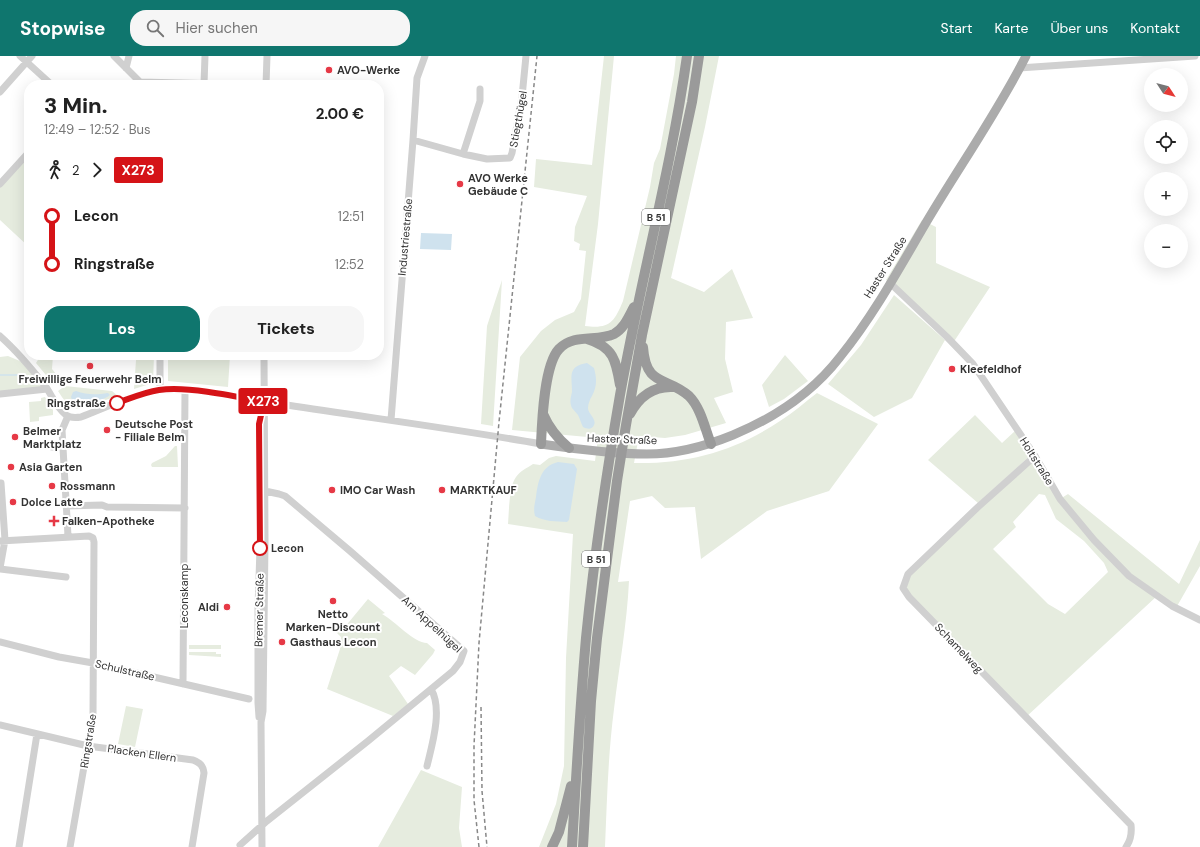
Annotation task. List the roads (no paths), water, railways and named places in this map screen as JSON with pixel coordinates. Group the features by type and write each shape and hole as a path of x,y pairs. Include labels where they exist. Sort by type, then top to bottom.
{"highway":[{"name":"B 51","path":"583,847 591,701 596,646 617,481 621,425 621,393 640,292 681,101 687,56"},
{"name":"B 51","path":"572,847 586,636 606,481 642,335 692,102 699,56"},
{"path":"541,444 547,380 552,360 559,349 567,342 577,339 606,336 616,333 625,324 640,292"},
{"path":"642,335 647,367 652,374 662,382 681,390 690,397 698,410 711,444"},
{"path":"585,338 596,342 612,355 617,365 621,393"},
{"path":"621,425 645,394 655,389 675,387"},
{"path":"543,414 554,434 569,448"},
{"name":"B 51","path":"552,847 559,832 564,815 577,757"}],"main road":[{"name":"Haster Straße","path":"541,444 569,448 647,454 679,451 711,444 747,429 768,419 802,395 816,383 840,357 890,283 1026,56"}],"street":[{"path":"20,56 47,80"},
{"path":"0,92 32,56"},
{"path":"114,56 138,80"},
{"path":"126,68 129,56"},
{"path":"204,80 205,56"},
{"path":"266,80 267,56"},
{"name":"Industriestraße","path":"390,420 417,78 424,56"},
{"name":"Stiegthügel","path":"413,140 487,159 510,158 522,97 526,56"},
{"path":"1020,68 1195,56"},
{"path":"463,154 480,101 480,88"},
{"path":"0,184 24,158"},
{"name":"Holtstraße","path":"890,283 948,337 973,364 1034,456 1060,499 1094,540 1129,576 1172,606 1200,620"},
{"path":"0,336 23,359 47,389 61,410 68,416 62,430 68,536 2,541"},
{"path":"160,360 160,390"},
{"name":"Bremer Straße","path":"262,847 261,722 263,707 265,531 264,360"},
{"path":"0,394 47,389"},
{"name":"Haster Straße","path":"68,416 74,418 81,417 129,398 160,390 185,390 541,444"},
{"name":"Leconskamp","path":"183,684 185,390"},
{"name":"Bremer Straße","path":"261,722 258,711 258,600 260,548 259,424 264,402"},
{"path":"52,447 63,446"},
{"name":"Schamelweg","path":"1034,456 908,574 903,588 909,597 1132,825 1130,842 1126,847"},
{"path":"1,483 2,541 0,569 66,577"},
{"name":"Am Appelhügel","path":"261,826 431,689 460,662 464,651 285,496 265,491"},
{"path":"66,506 102,505 107,507 184,508"},
{"name":"Ringstraße","path":"68,536 88,536 93,538 94,546 93,715 70,847"},
{"name":"Schulstraße","path":"0,642 59,657 93,663 249,699"},
{"path":"427,766 435,734 436,701 431,689"},
{"name":"Placken Ellern","path":"0,725 88,746 199,762 203,767 204,773 192,847"},
{"path":"18,847 37,734"},
{"path":"240,845 261,826"}],"water":[{"path":"421,233 452,234 451,250 420,249"},
{"path":"587,363 594,368 596,379 596,386 588,408 595,423 592,428 589,429 583,427 570,402 572,392 571,377 573,370 581,364"},
{"path":"76,391 92,394 108,393 110,395 98,401 77,403 73,402 71,397 73,392"},
{"path":"558,462 574,464 577,469 569,520 567,522 543,519 535,516 534,513 534,506 541,475 548,467"}],"waterway":[{"path":"0,375 24,375"}],"railway":[{"path":"479,847 474,800 474,746 479,643 499,422 537,56"},
{"path":"481,707 482,791 487,847"}],"place":[{"name":"AVO-Werke","path":"329,70"},
{"name":"AVO Werke Gebäude C","path":"460,184"},
{"name":"Freiwillige Feuerwehr Belm","path":"90,366"},
{"name":"Kleefeldhof","path":"952,369"},
{"name":"Ringstraße","path":"117,403"},
{"name":"Deutsche Post - Filiale Belm","path":"107,430"},
{"name":"Belmer Marktplatz","path":"15,437"},
{"name":"Asia Garten","path":"11,467"},
{"name":"Rossmann","path":"52,486"},
{"name":"IMO Car Wash","path":"332,490"},
{"name":"MARKTKAUF","path":"442,490"},
{"name":"Dolce Latte","path":"13,502"},
{"name":"Falken-Apotheke","path":"54,521"},
{"name":"Lecon","path":"260,548"},
{"name":"Netto Marken-Discount","path":"333,601"},
{"name":"Aldi","path":"227,607"},
{"name":"Gasthaus Lecon","path":"282,642"}]}
